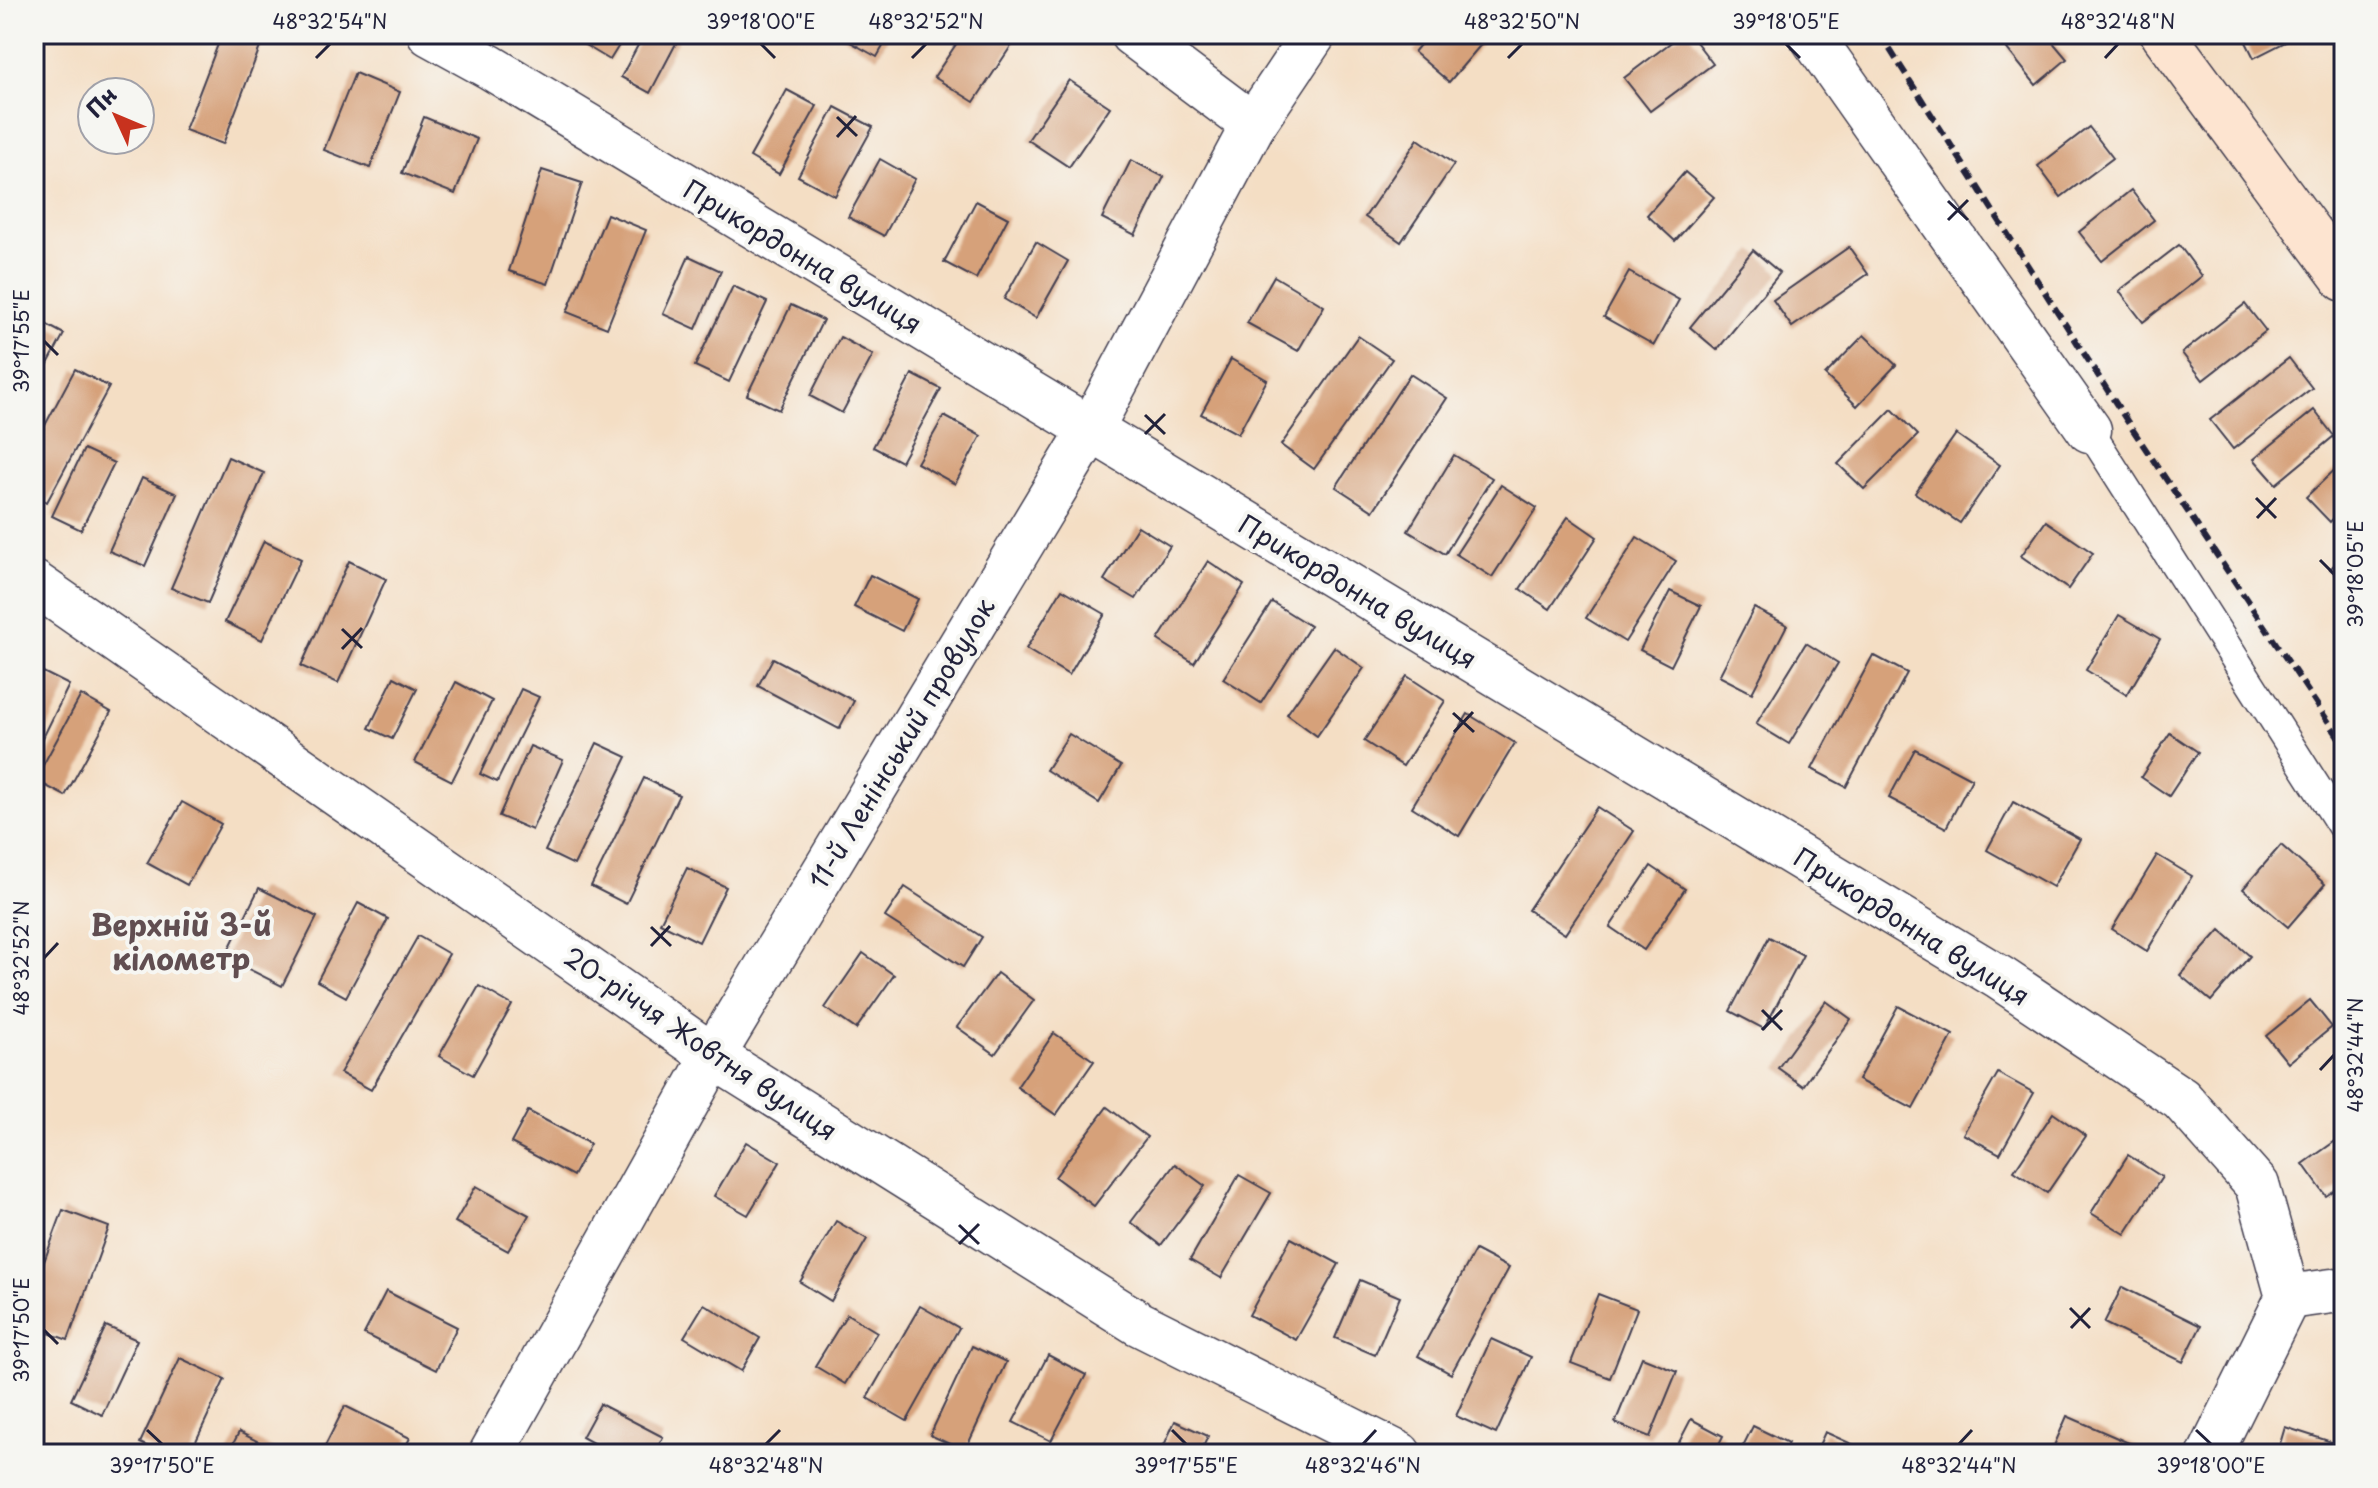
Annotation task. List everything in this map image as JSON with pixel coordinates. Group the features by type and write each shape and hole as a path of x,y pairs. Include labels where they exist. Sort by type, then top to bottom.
{"street":[{"name":"Прикордонна вулиця","path":"430,34 490,67 2000,978 2181,1099 2257,1185 2288,1297"},
{"path":"1132,34 1253,125"},
{"name":"11-й Ленінський провулок","path":"491,1454 713,1056 1091,429 1253,125 1314,34"},
{"path":"1810,34 2089,430"},
{"path":"2163,34 2344,279"},
{"name":"20-річчя Жовтня вулиця","path":"34,583 713,1056 1138,1323 1399,1454"},
{"path":"2210,1454 2288,1297 2332,1291"}],"lane":[{"path":"2089,430 2344,830"}],"building":[{"path":"222,34 265,34 223,144 185,130"},
{"path":"585,34 626,34 610,60 580,42"},
{"path":"644,34 681,34 650,93 621,77"},
{"path":"836,34 890,34 877,57"},
{"path":"963,34 1019,34 974,102 934,77"},
{"path":"1429,34 1490,34 1449,82 1414,52"},
{"path":"1682,34 1690,34 1713,64 1650,111 1624,78"},
{"path":"2025,34 2046,34 2067,59 2036,85 2007,49"},
{"path":"2242,34 2301,34 2254,58"},
{"path":"355,73 400,92 370,168 324,150"},
{"path":"1069,80 1110,107 1069,167 1028,140"},
{"path":"787,90 817,106 779,174 750,157"},
{"path":"835,107 873,127 835,196 798,176"},
{"path":"424,117 477,139 455,194 402,173"},
{"path":"2089,127 2113,158 2061,197 2038,166"},
{"path":"1418,139 1454,164 1401,242 1365,217"},
{"path":"880,159 915,179 884,236 848,217"},
{"path":"1131,160 1164,177 1135,235 1102,218"},
{"path":"542,170 582,183 548,284 509,271"},
{"path":"1685,172 1714,197 1675,241 1647,215"},
{"path":"2131,190 2154,220 2102,261 2079,232"},
{"path":"976,201 1008,218 976,279 944,262"},
{"path":"607,214 646,230 607,328 567,312"},
{"path":"1036,242 1068,261 1036,318 1004,299"},
{"path":"2179,245 2202,276 2143,322 2119,291"},
{"path":"1849,247 1868,274 1792,327 1773,300"},
{"path":"1753,250 1780,273 1717,350 1690,327"},
{"path":"689,256 721,271 696,329 663,314"},
{"path":"1629,272 1679,300 1654,345 1604,317"},
{"path":"1274,276 1324,306 1298,351 1247,323"},
{"path":"733,286 767,302 729,382 695,366"},
{"path":"2245,304 2266,331 2203,380 2182,353"},
{"path":"791,305 823,320 779,410 747,395"},
{"path":"38,320 64,334 34,390 34,328"},
{"path":"1864,335 1896,365 1857,406 1825,375"},
{"path":"1358,336 1392,359 1314,469 1281,445"},
{"path":"840,337 873,355 842,413 810,396"},
{"path":"2289,358 2312,388 2233,449 2210,420"},
{"path":"1231,359 1267,380 1238,434 1201,414"},
{"path":"75,369 109,387 47,502 34,496 34,446"},
{"path":"912,374 941,389 901,462 873,447"},
{"path":"1410,374 1447,398 1373,511 1336,487"},
{"path":"1892,409 1918,435 1864,489 1838,464"},
{"path":"2314,410 2334,436 2276,484 2254,459"},
{"path":"944,416 981,436 955,484 917,463"},
{"path":"1956,434 2000,465 1960,523 1915,493"},
{"path":"84,449 114,463 81,530 52,516"},
{"path":"1454,455 1492,478 1445,554 1408,531"},
{"path":"228,457 264,473 208,603 171,588"},
{"path":"2344,461 2344,507 2330,522 2306,497"},
{"path":"142,478 177,494 145,566 109,551"},
{"path":"1501,485 1537,508 1492,577 1456,554"},
{"path":"1568,517 1597,537 1550,609 1520,589"},
{"path":"2046,521 2093,553 2068,589 2021,556"},
{"path":"1138,526 1170,546 1136,599 1104,580"},
{"path":"1637,537 1676,561 1625,642 1586,618"},
{"path":"264,541 301,559 262,640 225,622"},
{"path":"2344,555 2344,582 2330,569"},
{"path":"349,561 386,579 338,683 301,666"},
{"path":"1208,561 1244,585 1194,663 1158,640"},
{"path":"870,575 918,599 902,631 854,607"},
{"path":"1062,589 1105,614 1069,675 1026,649"},
{"path":"1670,591 1701,606 1671,666 1640,650"},
{"path":"1272,602 1310,626 1261,703 1223,679"},
{"path":"1754,608 1787,625 1752,693 1719,676"},
{"path":"2119,615 2160,639 2127,695 2086,670"},
{"path":"1806,643 1838,663 1789,744 1756,724"},
{"path":"1334,647 1364,668 1317,736 1287,714"},
{"path":"1873,655 1907,673 1846,787 1812,769"},
{"path":"773,658 854,701 839,729 758,686"},
{"path":"41,671 69,685 34,756 34,686"},
{"path":"1407,676 1445,701 1403,766 1364,741"},
{"path":"394,677 417,689 392,739 369,728"},
{"path":"456,682 492,701 452,781 415,762"},
{"path":"521,689 539,697 497,782 480,774"},
{"path":"81,695 111,712 65,796 35,780"},
{"path":"1468,714 1515,743 1459,836 1412,807"},
{"path":"2170,733 2198,752 2169,796 2141,777"},
{"path":"1069,734 1121,766 1099,803 1046,770"},
{"path":"597,743 627,757 574,865 545,851"},
{"path":"530,746 563,760 532,830 499,816"},
{"path":"1915,749 1972,779 1946,828 1889,798"},
{"path":"644,778 679,795 626,904 591,886"},
{"path":"182,802 221,824 187,885 147,863"},
{"path":"2013,802 2080,839 2053,887 1987,850"},
{"path":"1597,807 1634,831 1565,934 1528,910"},
{"path":"2281,845 2325,884 2288,927 2243,889"},
{"path":"2157,855 2192,876 2147,951 2112,929"},
{"path":"1651,866 1685,889 1644,950 1610,927"},
{"path":"687,868 726,887 699,942 660,923"},
{"path":"905,887 982,937 963,967 885,917"},
{"path":"259,888 317,917 282,986 225,957"},
{"path":"358,903 388,919 346,997 317,981"},
{"path":"2220,930 2250,956 2211,1001 2180,975"},
{"path":"418,936 449,954 371,1090 340,1073"},
{"path":"1769,937 1803,955 1764,1029 1730,1011"},
{"path":"863,953 894,975 856,1029 825,1008"},
{"path":"997,973 1034,1000 995,1054 957,1027"},
{"path":"479,986 512,1005 473,1075 439,1056"},
{"path":"2310,1000 2332,1027 2288,1063 2266,1036"},
{"path":"1826,1001 1851,1019 1803,1086 1778,1068"},
{"path":"1898,1006 1953,1035 1913,1109 1858,1080"},
{"path":"1054,1033 1094,1061 1056,1115 1017,1087"},
{"path":"1998,1073 2034,1093 2000,1154 1963,1134"},
{"path":"1107,1107 1147,1137 1094,1206 1055,1177"},
{"path":"528,1111 590,1144 573,1176 511,1143"},
{"path":"2053,1113 2086,1136 2047,1193 2014,1171"},
{"path":"2344,1135 2344,1184 2326,1196 2303,1164"},
{"path":"746,1142 780,1162 748,1215 714,1196"},
{"path":"2128,1155 2162,1177 2125,1234 2091,1213"},
{"path":"1175,1164 1205,1186 1161,1245 1131,1222"},
{"path":"1239,1175 1271,1193 1221,1278 1190,1260"},
{"path":"476,1186 529,1215 508,1251 455,1222"},
{"path":"63,1210 109,1227 68,1340 34,1328 34,1289"},
{"path":"836,1221 867,1239 831,1301 800,1282"},
{"path":"1291,1238 1339,1264 1296,1340 1249,1315"},
{"path":"1475,1250 1509,1268 1451,1374 1418,1356"},
{"path":"1360,1280 1400,1297 1375,1355 1335,1338"},
{"path":"2122,1287 2201,1326 2183,1362 2104,1323"},
{"path":"386,1291 457,1327 436,1370 364,1334"},
{"path":"1598,1294 1637,1309 1610,1378 1571,1363"},
{"path":"704,1304 760,1338 741,1371 684,1337"},
{"path":"920,1306 959,1328 907,1421 867,1398"},
{"path":"847,1314 877,1332 845,1384 815,1366"},
{"path":"106,1326 137,1340 102,1415 71,1400"},
{"path":"1491,1339 1531,1357 1496,1434 1456,1416"},
{"path":"972,1346 1006,1362 965,1451 930,1435"},
{"path":"1048,1355 1086,1375 1051,1441 1013,1422"},
{"path":"1642,1357 1677,1371 1650,1437 1615,1423"},
{"path":"180,1358 225,1379 190,1454 163,1454 140,1443"},
{"path":"600,1404 663,1437 654,1454 613,1454 582,1437"},
{"path":"345,1406 410,1438 402,1454 341,1454 325,1446"},
{"path":"2067,1416 2154,1454 2066,1454 2053,1448"},
{"path":"1691,1419 1723,1436 1714,1454 1673,1454"},
{"path":"1175,1421 1208,1436 1200,1454 1160,1454"},
{"path":"1753,1426 1788,1443 1783,1454 1739,1454"},
{"path":"2285,1427 2344,1446 2344,1454 2277,1454"},
{"path":"239,1432 275,1450 273,1454 228,1454"},
{"path":"1825,1432 1865,1450 1863,1454 1815,1454"}],"railway":[{"path":"1880,34 2129,424 2344,745"}],"district":[{"name":"Верхній 3-й кілометр","path":"181,940"}]}
